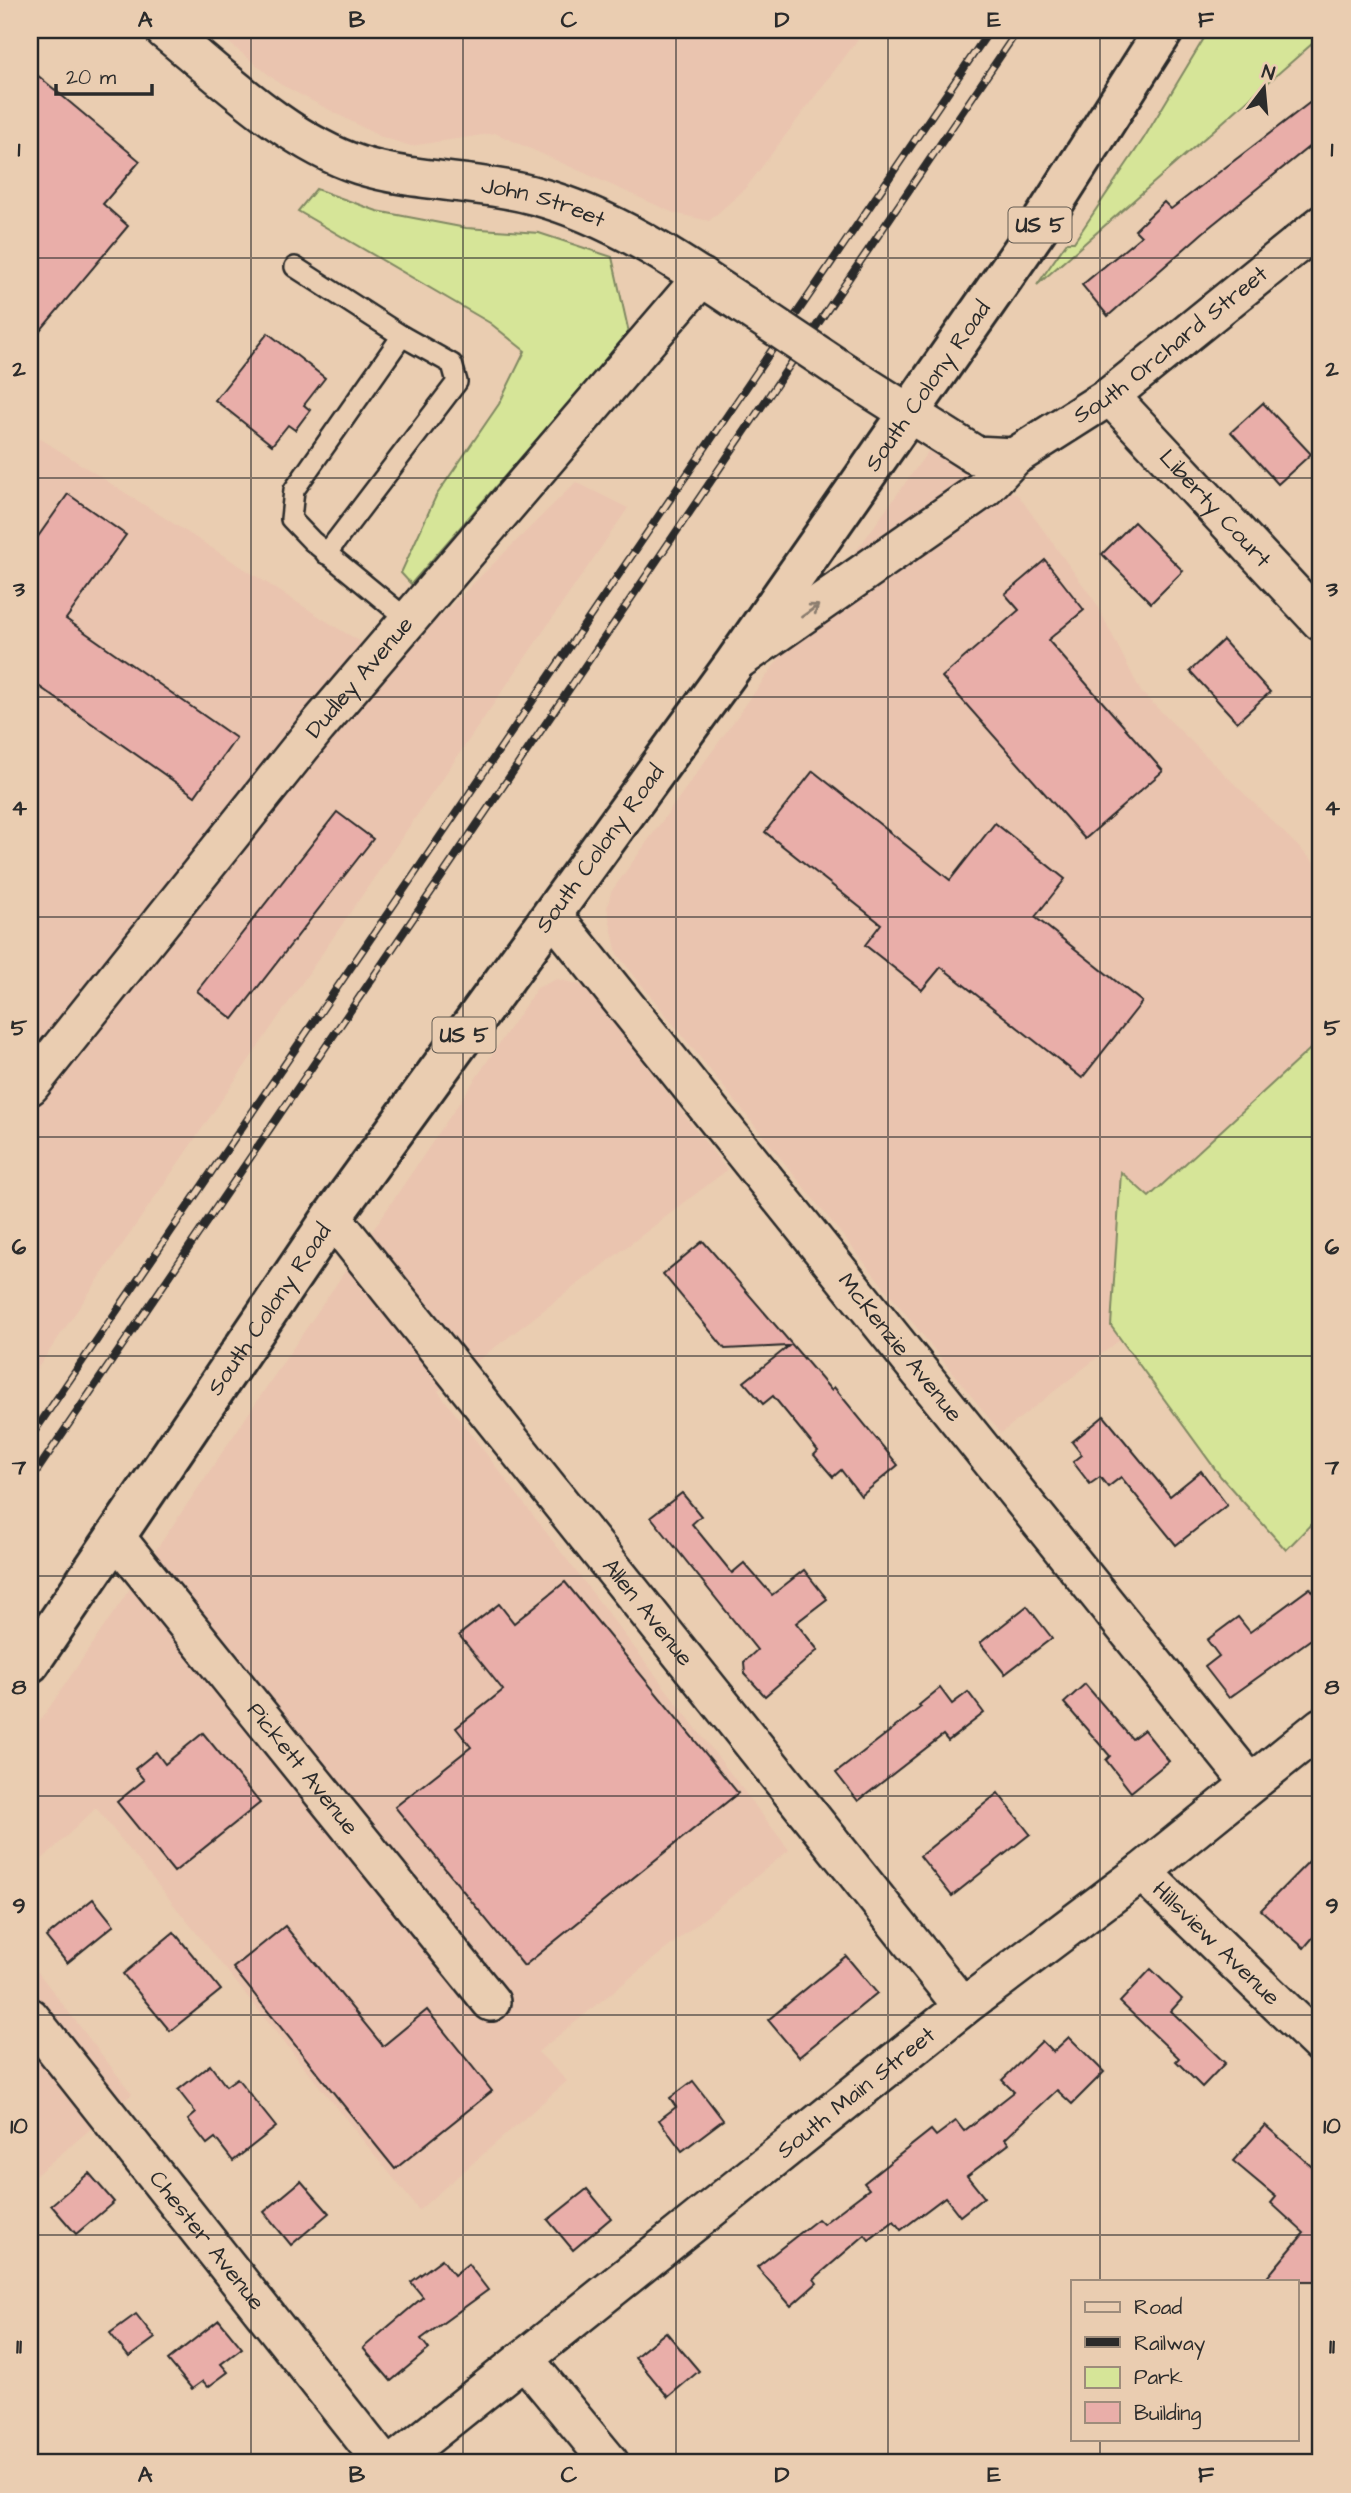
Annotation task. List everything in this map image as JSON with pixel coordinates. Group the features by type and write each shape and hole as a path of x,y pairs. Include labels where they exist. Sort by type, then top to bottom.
{"main road":[{"name":"South Colony Road","path":"30,1663 332,1217 734,664 909,415 1038,228 1164,30"}],"street":[{"name":"John Street","path":"163,30 265,112 306,139 357,164 405,175 534,195 582,211 635,236 702,277 909,415"},
{"name":"South Orchard Street","path":"734,664 985,488 1014,457 1110,396 1321,225"},
{"name":"Dudley Avenue","path":"30,1086 163,916 408,620 702,277"},
{"name":"Liberty Court","path":"1110,396 1321,622"},
{"path":"909,415 975,455 1014,457"},
{"name":"McKenzie Avenue","path":"552,914 1250,1783"},
{"name":"Allen Avenue","path":"332,1217 963,2007"},
{"name":"Pickett Avenue","path":"115,1536 491,2002"},
{"name":"South Main Street","path":"394,2463 963,2007 1142,1872 1321,1727"},
{"name":"Hillsview Avenue","path":"1142,1872 1321,2045"},
{"name":"Chester Avenue","path":"30,2017 383,2463"},
{"path":"525,2360 610,2463"}],"lane":[{"path":"295,267 402,336 452,364 457,382 326,554"},
{"path":"402,336 294,490 291,519 326,554 408,620"}],"shaded area":[{"path":"213,30 865,30 745,189 709,221 674,213 495,133 411,146 379,136 280,84"},
{"path":"30,432 342,631 395,661 576,482 628,508 30,1379"},
{"path":"929,450 1018,495 1096,603 1141,692 1321,869 1321,1038 1149,1198 1121,1172 1111,1326 1121,1339 1001,1433 617,954 607,908 611,892"},
{"path":"557,979 585,986 727,1170 438,1391 789,1850 538,2052 567,2081 419,2210 96,1808 30,1871 30,1736 537,988"},
{"path":"30,1962 132,2094 30,2180"}],"green space":[{"path":"1209,30 1321,30 1321,36 1037,285 1067,242 1074,242 1144,138"},
{"path":"316,189 377,211 466,228 539,233 612,257 629,333 411,584 401,573 436,496 499,404 525,351 490,323 298,211"},
{"path":"1321,1039 1321,1514 1286,1550 1221,1477 1111,1326 1121,1172 1149,1197"}],"building":[{"path":"30,69 140,161 103,204 128,226 30,343"},
{"path":"1321,94 1321,137 1207,229 1108,316 1082,285 1141,236 1135,230 1164,202 1171,209"},
{"path":"268,333 325,378 304,405 310,410 295,430 288,425 272,445 215,400"},
{"path":"1263,403 1311,454 1278,484 1231,432"},
{"path":"68,494 126,535 66,619 236,738 195,796 30,680 30,548"},
{"path":"1134,522 1183,571 1151,603 1102,554"},
{"path":"1045,560 1084,610 1048,640 1163,771 1085,839 942,677 1019,610 1005,594"},
{"path":"1223,640 1270,692 1237,722 1190,671"},
{"path":"813,771 950,880 995,823 1065,879 1035,917 1142,1002 1082,1078 941,967 922,990 865,945 881,924 765,832"},
{"path":"337,812 373,839 233,1019 197,991"},
{"path":"703,1241 831,1390 834,1387 898,1465 861,1496 841,1470 833,1477 814,1455 818,1451 773,1396 763,1404 744,1382 789,1346 725,1349 663,1274"},
{"path":"1104,1416 1170,1496 1201,1471 1227,1505 1176,1545 1121,1477 1108,1487 1100,1477 1090,1484 1073,1462 1082,1455 1072,1442"},
{"path":"682,1493 701,1516 692,1524 732,1573 744,1563 772,1595 804,1570 827,1599 796,1623 818,1650 765,1696 745,1674 744,1662 757,1650 651,1517"},
{"path":"565,1582 738,1793 524,1966 395,1807 471,1747 456,1728 503,1690 459,1635 499,1604 514,1623"},
{"path":"1310,1588 1321,1602 1321,1632 1229,1698 1205,1667 1219,1656 1207,1640 1238,1617 1250,1632"},
{"path":"1027,1606 1052,1638 1005,1674 980,1643"},
{"path":"1085,1684 1132,1739 1144,1730 1169,1761 1131,1792 1106,1760 1110,1756 1064,1703"},
{"path":"940,1688 952,1704 968,1692 984,1713 948,1741 943,1735 858,1801 836,1773 921,1707 919,1705"},
{"path":"203,1733 260,1803 174,1872 117,1802 144,1780 135,1769 156,1752 165,1764"},
{"path":"998,1793 1030,1834 952,1896 920,1856"},
{"path":"1321,1849 1321,1928 1304,1948 1261,1910"},
{"path":"93,1899 114,1925 67,1963 46,1937"},
{"path":"285,1926 383,2046 427,2010 492,2091 395,2169 233,1968"},
{"path":"174,1932 221,1990 170,2031 123,1974"},
{"path":"846,1956 877,1993 799,2057 768,2020"},
{"path":"1151,1969 1182,1999 1171,2011 1225,2063 1202,2087 1176,2061 1179,2058 1120,2002"},
{"path":"1069,2037 1104,2072 1072,2104 1057,2090 1005,2139 1009,2144 967,2176 984,2197 960,2216 945,2197 901,2230 894,2221 869,2240 865,2235 814,2279 817,2283 791,2306 757,2267 818,2219 823,2224 869,2189 864,2183 931,2130 936,2136 956,2121 964,2131 1014,2092 1002,2080 1042,2041 1053,2052"},
{"path":"210,2065 226,2086 237,2078 276,2127 233,2161 215,2138 207,2144 188,2120 196,2113 178,2090"},
{"path":"693,2081 723,2120 682,2151 659,2120 676,2107 670,2098"},
{"path":"1265,2125 1321,2175 1321,2281 1265,2280 1304,2233 1271,2203 1276,2197 1233,2161"},
{"path":"89,2173 114,2202 76,2234 51,2205"},
{"path":"301,2181 329,2213 291,2245 264,2212"},
{"path":"587,2189 611,2218 573,2250 548,2220"},
{"path":"442,2259 454,2275 468,2264 488,2290 421,2339 429,2349 391,2381 363,2348 423,2297 411,2282"},
{"path":"136,2314 155,2338 129,2357 110,2333"},
{"path":"219,2320 242,2348 221,2364 228,2372 208,2387 203,2381 192,2389 168,2360"},
{"path":"666,2332 699,2371 668,2397 635,2357"}],"railway":[{"path":"30,1438 990,30"},
{"path":"30,1481 1018,30"}]}
